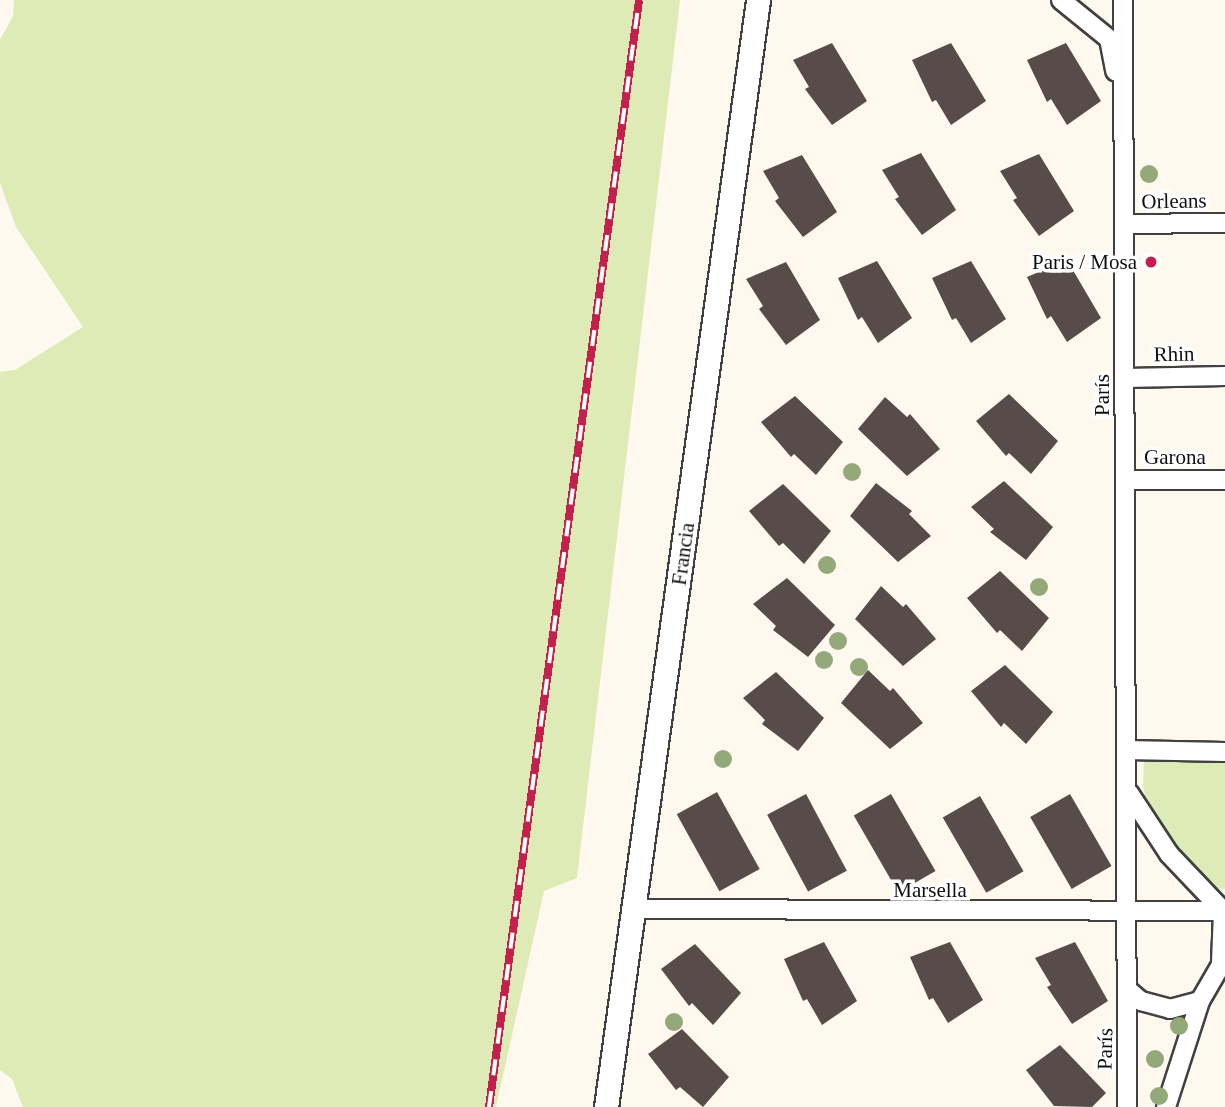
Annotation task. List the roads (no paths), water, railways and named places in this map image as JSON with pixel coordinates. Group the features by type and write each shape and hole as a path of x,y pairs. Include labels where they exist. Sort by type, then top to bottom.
{"street":[{"name":"Francia","path":"606,1107 758,0"},
{"path":"1062,0 1109,39 1124,116"},
{"name":"París","path":"1123,0 1129,991 1126,1107"},
{"name":"Orleans","path":"1124,224 1225,223"},
{"name":"Rhin","path":"1125,378 1225,376"},
{"name":"Garona","path":"1125,480 1225,480"},
{"path":"1126,750 1225,752"},
{"path":"1127,789 1169,854 1224,910 1223,960 1200,1001 1166,1107"},
{"name":"Marsella","path":"635,909 1128,912 1224,910"},
{"path":"1129,991 1141,1001 1170,1009 1200,1001"}],"railway":[{"path":"489,1107 639,0"}],"place":[{"name":"Paris / Mosa","path":"1151,262"}]}
